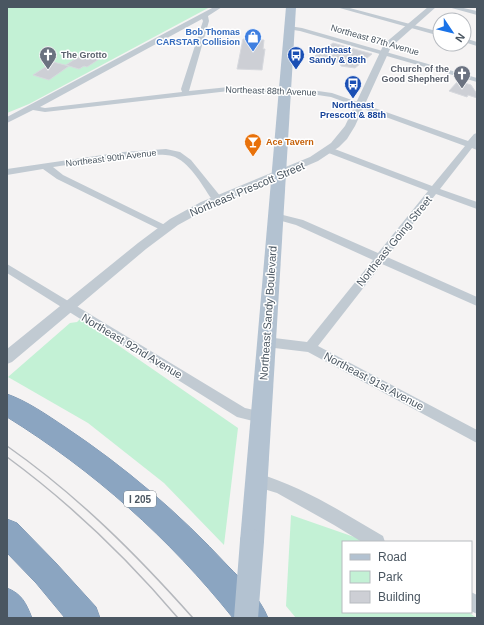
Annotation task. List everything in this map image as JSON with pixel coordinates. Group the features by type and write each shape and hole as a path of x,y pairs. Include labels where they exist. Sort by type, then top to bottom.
{"highway":[{"name":"I 205","path":"7,404 67,441 137,497 173,530 210,568 253,618"},
{"path":"7,533 46,573 85,618"},
{"path":"7,603 17,618"}],"main road":[{"name":"Northeast Sandy Boulevard","path":"246,618 291,7"}],"street":[{"path":"7,120 33,108 220,7"},
{"path":"339,7 432,32"},
{"name":"Northeast Prescott Street","path":"10,356 165,229 189,213 217,199 307,163 330,150 347,132 383,53 390,42 432,7"},
{"path":"451,7 477,13"},
{"path":"186,93 185,89 206,21 204,15"},
{"name":"Northeast 87th Avenue","path":"289,28 300,29 477,80"},
{"name":"Northeast 88th Avenue","path":"33,108 46,110 237,88 325,94 474,146"},
{"name":"Northeast Going Street","path":"310,347 435,190 474,146 477,136"},
{"path":"330,150 477,206"},
{"name":"Northeast 90th Avenue","path":"7,172 106,157 163,151 172,152 185,158 217,199"},
{"path":"45,166 60,177 165,229"},
{"path":"275,216 299,222 477,302"},
{"name":"Northeast 92nd Avenue","path":"7,268 242,413 261,417"},
{"name":"Northeast 91st Avenue","path":"266,342 310,347 477,437"},
{"path":"256,480 280,486 340,518 375,541"}],"green space":[{"path":"7,7 210,7 29,104 7,113"},
{"path":"80,319 238,428 224,545 164,483 88,423 8,377 70,323 77,322"},
{"path":"291,515 363,541 342,541 342,613 470,613 477,618 296,618 286,606"}],"building":[{"name":"Bob Thomas CARSTAR Collision","path":"243,39 264,40 263,49 265,49 262,70 237,69"},
{"path":"333,43 372,54 355,68 341,66 340,63 315,56"},
{"path":"83,54 99,59 87,67 84,66 79,69 66,65"},
{"name":"The Grotto","path":"53,62 69,66 49,80 33,75"},
{"name":"Church of the Good Shepherd","path":"458,81 471,85 477,94 477,98 468,95 467,97 449,91"}],"tram line":[{"path":"7,446 58,485 105,526 128,548 193,618"},
{"path":"7,457 76,513 139,574 178,618"}],"place":[{"name":"Bob Thomas CARSTAR Collision","path":"253,52"},
{"name":"The Grotto","path":"48,70"},
{"name":"Northeast Sandy & 88th","path":"296,70"},
{"name":"Church of the Good Shepherd","path":"462,89"},
{"name":"Northeast Prescott & 88th","path":"353,99"},
{"name":"Ace Tavern","path":"253,157"}]}
